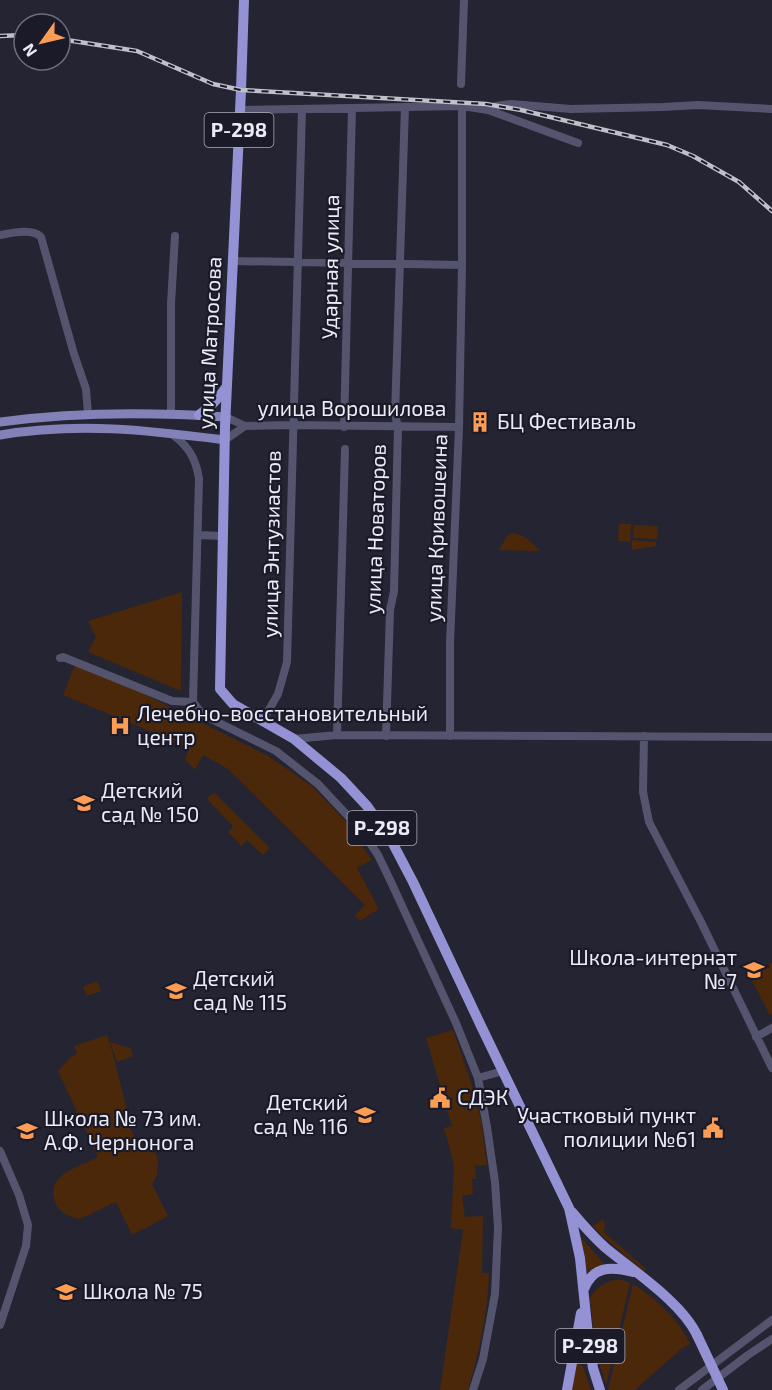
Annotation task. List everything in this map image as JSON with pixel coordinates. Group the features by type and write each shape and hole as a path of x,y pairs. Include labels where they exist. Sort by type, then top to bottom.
{"highway":[{"name":"улица Матросова","path":"244,0 225,440 220,689 233,704 262,722"},
{"path":"199,415 210,408 227,386"},
{"name":"Р-298","path":"262,722 294,739 341,778 367,806 391,840 413,882 569,1208 580,1258 591,1357 600,1390"},
{"name":"Р-298","path":"569,1208 605,1247 689,1320 723,1390"},
{"path":"567,1390 583,1296 588,1280 595,1273 606,1269 619,1268 636,1272"}],"main road":[{"name":"улица Ворошилова","path":"0,422 88,414 171,413 226,417"},
{"path":"0,435 80,427 141,429 225,440"}],"street":[{"path":"461,84 464,0"},
{"path":"488,110 496,106 511,104 571,109 698,105 772,109"},
{"path":"240,110 462,106 488,110 578,144"},
{"name":"улица Кривошеина","path":"450,736 451,598 459,428 462,106"},
{"name":"улица Новаторов","path":"386,736 390,610 394,591 398,427 395,415 405,107"},
{"name":"Ударная улица","path":"344,427 352,108"},
{"name":"улица Энтузиастов","path":"262,722 278,694 287,662 302,109"},
{"path":"0,235 37,233 41,237 86,389 88,414"},
{"path":"171,413 171,303 175,236"},
{"path":"234,261 462,265"},
{"name":"улица Ворошилова","path":"226,417 245,426 459,428"},
{"name":"улица Ворошилова","path":"225,440 245,426"},
{"path":"171,433 186,445 197,466 199,479 194,702 203,715 276,751 318,784 361,830 378,855 431,966 478,1078 496,1192 498,1228 495,1294 483,1359 474,1390"},
{"path":"338,735 345,449"},
{"path":"198,535 223,536"},
{"path":"60,658 63,657 172,701 194,702"},
{"path":"294,739 338,735 772,737"},
{"path":"644,736 643,792 649,822 772,1068"},
{"path":"756,1036 772,1028"},
{"path":"478,1078 503,1071"},
{"path":"0,1151 19,1195 28,1225 26,1246 0,1325"},
{"path":"679,1390 772,1320"},
{"path":"702,1390 772,1338"}],"shaded area":[{"path":"619,524 631,524 630,542 618,541"},
{"path":"634,525 658,526 657,539 633,538"},
{"path":"512,533 524,537 540,551 499,550 507,536"},
{"path":"632,540 656,542 656,546 632,550"},
{"path":"182,592 181,691 88,652 96,637 88,621"},
{"path":"80,666 148,696 268,756 312,786 347,823 372,860 357,868 379,909 360,921 355,915 365,905 228,769 203,755 195,770 185,759 189,749 63,695 74,667"},
{"path":"214,792 270,848 263,855 247,840 241,846 228,832 233,826 207,799"},
{"path":"772,963 772,1014 770,1015 749,975"},
{"path":"97,981 101,991 87,996 83,987"},
{"path":"453,1030 481,1120 487,1165 475,1166 476,1179 472,1179 473,1194 462,1196 465,1217 483,1216 482,1273 489,1273 482,1332 468,1390 440,1390 463,1230 451,1228 454,1165 444,1128 452,1126 426,1038"},
{"path":"107,1035 127,1110 126,1119 137,1142 152,1149 156,1154 157,1175 152,1184 168,1216 132,1235 116,1202 80,1219 63,1213 56,1204 53,1194 58,1179 65,1173 98,1157 58,1071 77,1054 74,1046"},
{"path":"110,1042 130,1048 133,1056 117,1062"},
{"path":"603,1219 604,1232 646,1269 644,1271 593,1226"},
{"path":"579,1235 604,1264 587,1272"},
{"path":"615,1280 630,1283 606,1385 596,1352 590,1298 600,1286"},
{"path":"633,1284 666,1310 690,1344 681,1349 635,1390 608,1390"},
{"path":"576,1360 583,1367 591,1390 572,1390"}],"railway":[{"path":"0,36 12,36"},
{"path":"72,41 137,51 213,84 241,90 486,104 521,110 667,145 693,156 739,182 772,211"}],"place":[{"name":"БЦ Фестиваль","path":"480,422"},
{"name":"Лечебно-восстановительный центр","path":"120,726"},
{"name":"Детский сад № 150","path":"84,803"},
{"name":"Школа-интернат №7","path":"754,970"},
{"name":"Детский сад № 115","path":"176,991"},
{"name":"СДЭК","path":"440,1098"},
{"name":"Детский сад № 116","path":"365,1115"},
{"name":"Участковый пункт полиции №61","path":"713,1128"},
{"name":"Школа № 73 им. А.Ф. Чернонога","path":"27,1131"},
{"name":"Школа № 75","path":"66,1292"}]}
